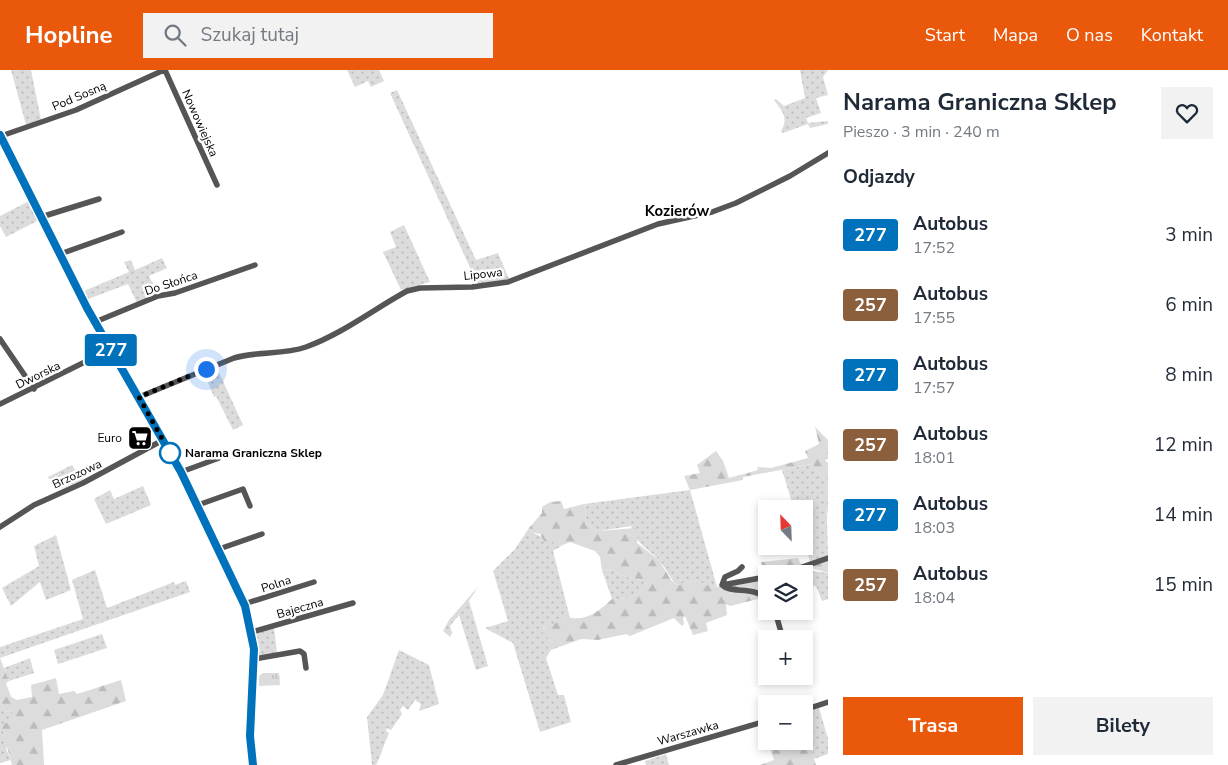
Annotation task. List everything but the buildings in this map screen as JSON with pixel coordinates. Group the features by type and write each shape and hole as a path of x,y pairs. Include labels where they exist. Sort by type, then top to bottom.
{"street":[{"name":"Pod Sosną","path":"0,135 76,110 165,70"},
{"name":"Nowowiejska","path":"165,70 217,185"},
{"path":"0,135 95,322 181,472 244,604 252,632 254,658 250,736 253,765"},
{"name":"Lipowa","path":"139,397 234,358 249,354 292,351 305,348 326,339 408,291 420,288 472,287 508,282 658,224 720,209 758,193 828,153"},
{"path":"42,217 99,199"},
{"path":"60,254 122,232"},
{"name":"Do Słońca","path":"95,322 158,296 175,293 255,265"},
{"path":"0,339 34,389"},
{"name":"Dworska","path":"0,404 34,389 111,349"},
{"name":"Brzozowa","path":"0,527 34,505 83,483 163,440"},
{"path":"181,472 219,458"},
{"path":"198,505 243,489 250,506"},
{"path":"219,549 262,534"},
{"path":"808,565 828,558"},
{"path":"722,585 725,577 738,572 742,567"},
{"path":"722,585 758,578"},
{"name":"Polna","path":"244,604 314,582"},
{"path":"722,585 726,588 752,590 758,593"},
{"name":"Bajeczna","path":"252,632 353,603"},
{"path":"254,658 300,651 304,654 306,668"},
{"path":"813,707 828,702"},
{"name":"Warszawka","path":"616,765 758,723"}],"green space":[{"path":"11,70 31,70 41,120 26,125"},
{"path":"347,70 379,70 384,81 371,87 368,81 355,87"},
{"path":"800,70 828,70 823,77 828,95 816,98 821,113 806,118 808,123 828,121 828,124 810,128 808,124 783,133 781,131 784,115 774,100 776,99 784,106 805,98"},
{"path":"397,90 476,260 498,253 509,279 478,285 390,93"},
{"path":"31,200 41,219 6,237 0,226 0,216"},
{"path":"404,225 430,282 401,290 383,252 396,247 390,232"},
{"path":"162,258 167,268 149,276 158,294 137,303 128,284 88,299 84,291 129,272 124,262 131,260 135,270"},
{"path":"217,368 243,425 233,430 216,396 214,397 204,372"},
{"path":"815,427 828,440 828,459 825,460 828,463 828,515 823,491 826,482 812,464 743,477 743,480 690,490 684,476 700,473 697,465 716,451 723,461 729,478 758,470 757,467 771,468 808,458 805,451 819,444"},
{"path":"812,464 826,482 828,557 810,562 808,555 813,555 813,500 791,500 782,470"},
{"path":"72,465 83,480 58,490 48,477"},
{"path":"143,486 151,505 106,524 94,499 110,490 114,499"},
{"path":"690,490 717,587 694,581 677,585 661,562 639,542 631,526 599,531 585,524 586,511 584,504"},
{"path":"561,501 564,509 584,504 586,511 585,524 599,531 635,528 638,535 637,543 659,560 671,580 677,585 694,581 717,587 758,578 758,599 730,606 726,604 727,615 706,623 708,631 693,635 685,616 682,626 674,618 630,636 626,634 598,640 581,639 551,650 548,647 550,640 541,631 550,625 566,617 580,618 591,615 612,599 631,596 641,592 647,586 644,581 620,575 612,569 602,570 600,557 595,551 570,542 563,545 554,542 546,544 540,534 530,532 529,528 542,513 542,507 550,502"},
{"path":"529,528 530,532 563,545 553,551 570,618 566,617 560,623 543,628 550,640 548,647 551,650 546,658 558,695 564,695 571,722 540,732 513,643 485,628 508,621 493,571 515,549"},
{"path":"56,535 71,590 46,600 40,582 11,606 2,588 39,566 34,546"},
{"path":"828,557 828,573 813,568 813,565 801,565"},
{"path":"798,558 801,565 762,565 761,562"},
{"path":"612,569 620,575 644,581 647,586 641,592 631,596 612,599 602,570"},
{"path":"95,570 107,608 174,582 175,585 186,581 190,592 0,658 0,647 83,619 72,580"},
{"path":"813,571 828,573 828,599 822,601 816,586 813,586"},
{"path":"478,587 469,601 488,666 476,670 459,615 450,626 452,633 450,637 443,631 449,620"},
{"path":"274,627 277,653 258,657 255,632"},
{"path":"102,634 107,648 58,664 54,650"},
{"path":"399,650 429,665 439,704 419,711 421,704 415,700 408,710 403,706 400,710 402,714 391,730 387,728 386,731 389,733 379,758 376,765 372,765 367,717 383,695"},
{"path":"0,658 9,681 6,683 11,697 17,700 32,697 31,685 56,678 59,694 74,691 77,694 121,680 126,701 42,730 44,765 12,765 1,725 15,720 12,711 5,712 0,700"},
{"path":"30,658 34,673 9,681 4,668"},
{"path":"263,673 279,673 280,685 259,686 259,676"},
{"path":"0,700 5,712 12,711 15,720 6,749 11,760 0,763"},
{"path":"819,708 828,739 828,754 814,759 811,750 813,750 813,710"},
{"path":"771,750 785,750 786,752 791,750 811,750 816,765 760,765 774,760"},
{"path":"666,754 669,765 646,765 645,761"}],"bus line":[{"name":"277","path":"0,135 87,308 181,472 245,606 252,632 254,649 254,687 250,736 253,765"}],"place":[{"name":"Euro","path":"140,438"},
{"name":"Narama Graniczna Sklep","path":"170,453"}],"district":[{"name":"Kozierów","path":"677,211"}],"route":[{"path":"170,453 139,397 206,369"}]}
